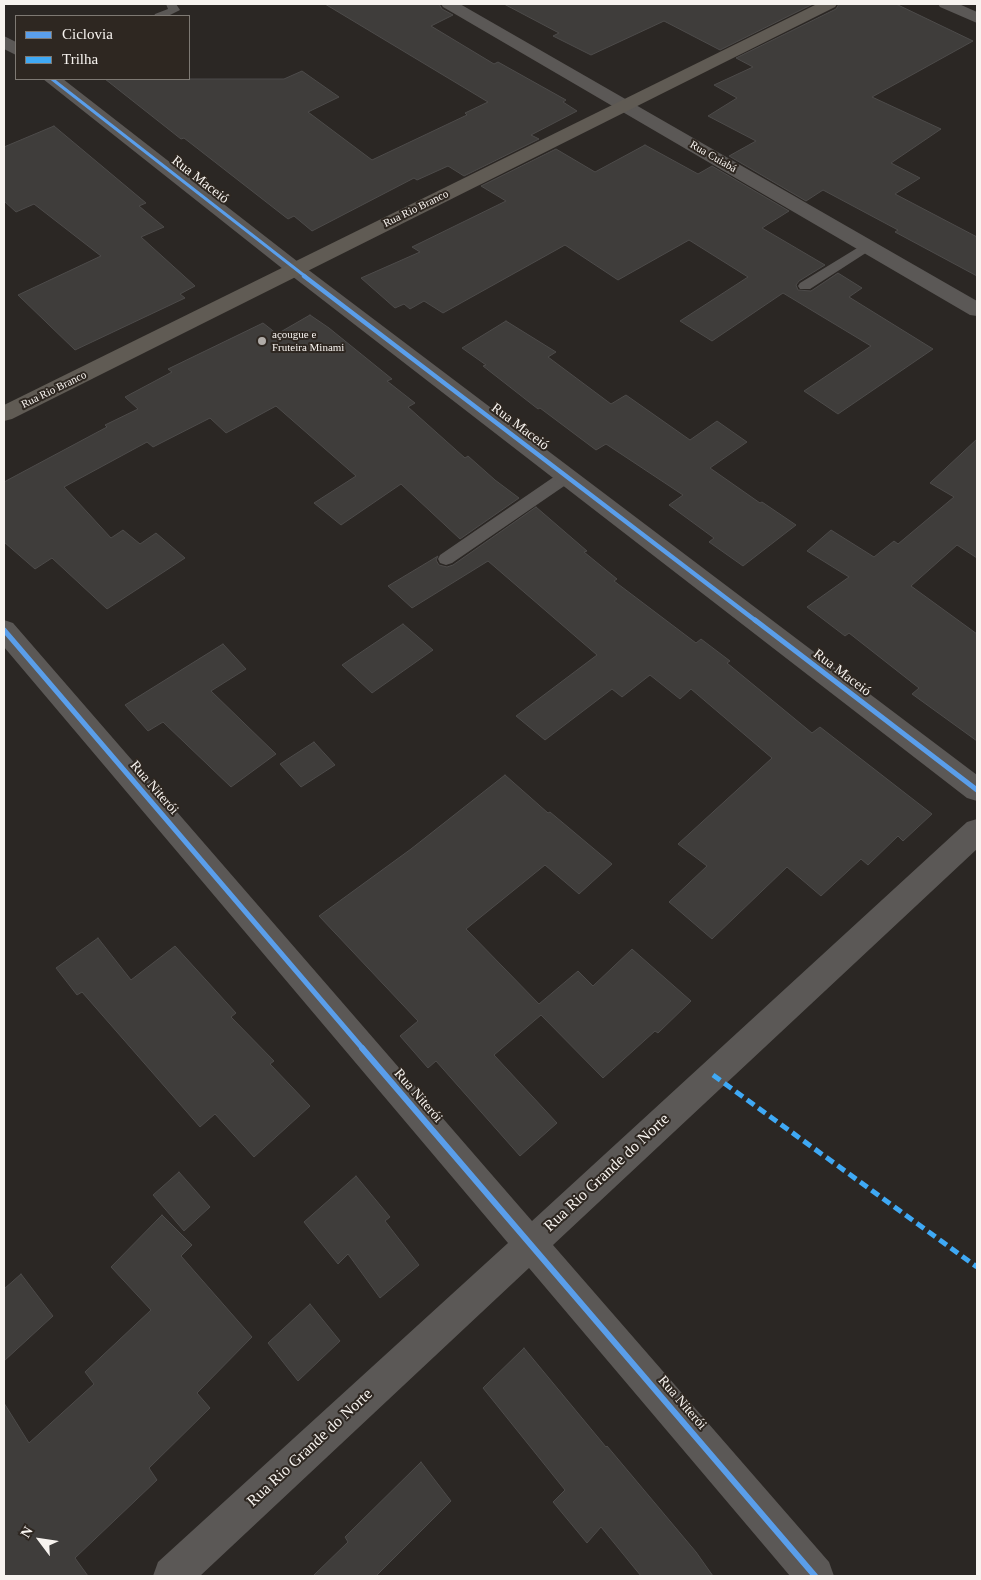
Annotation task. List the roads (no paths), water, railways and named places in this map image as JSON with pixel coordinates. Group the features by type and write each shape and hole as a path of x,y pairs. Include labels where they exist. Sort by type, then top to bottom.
{"street":[{"name":"Rua Cuiabá","path":"449,4 977,310"},
{"name":"Rua Rio Branco","path":"4,414 829,4"},
{"path":"946,4 977,18"},
{"path":"4,41 15,49"},
{"name":"Rua Maceió","path":"53,80 295,269 977,790"},
{"name":"Rua Niterói","path":"4,630 815,1576"},
{"name":"Rua Rio Grande do Norte","path":"172,1576 977,831"}],"lane":[{"path":"161,15 174,10 170,4"},
{"path":"805,286 866,246"},
{"path":"446,559 567,476"}],"place":[{"name":"açougue e Fruteira Minami","path":"262,341"}]}
